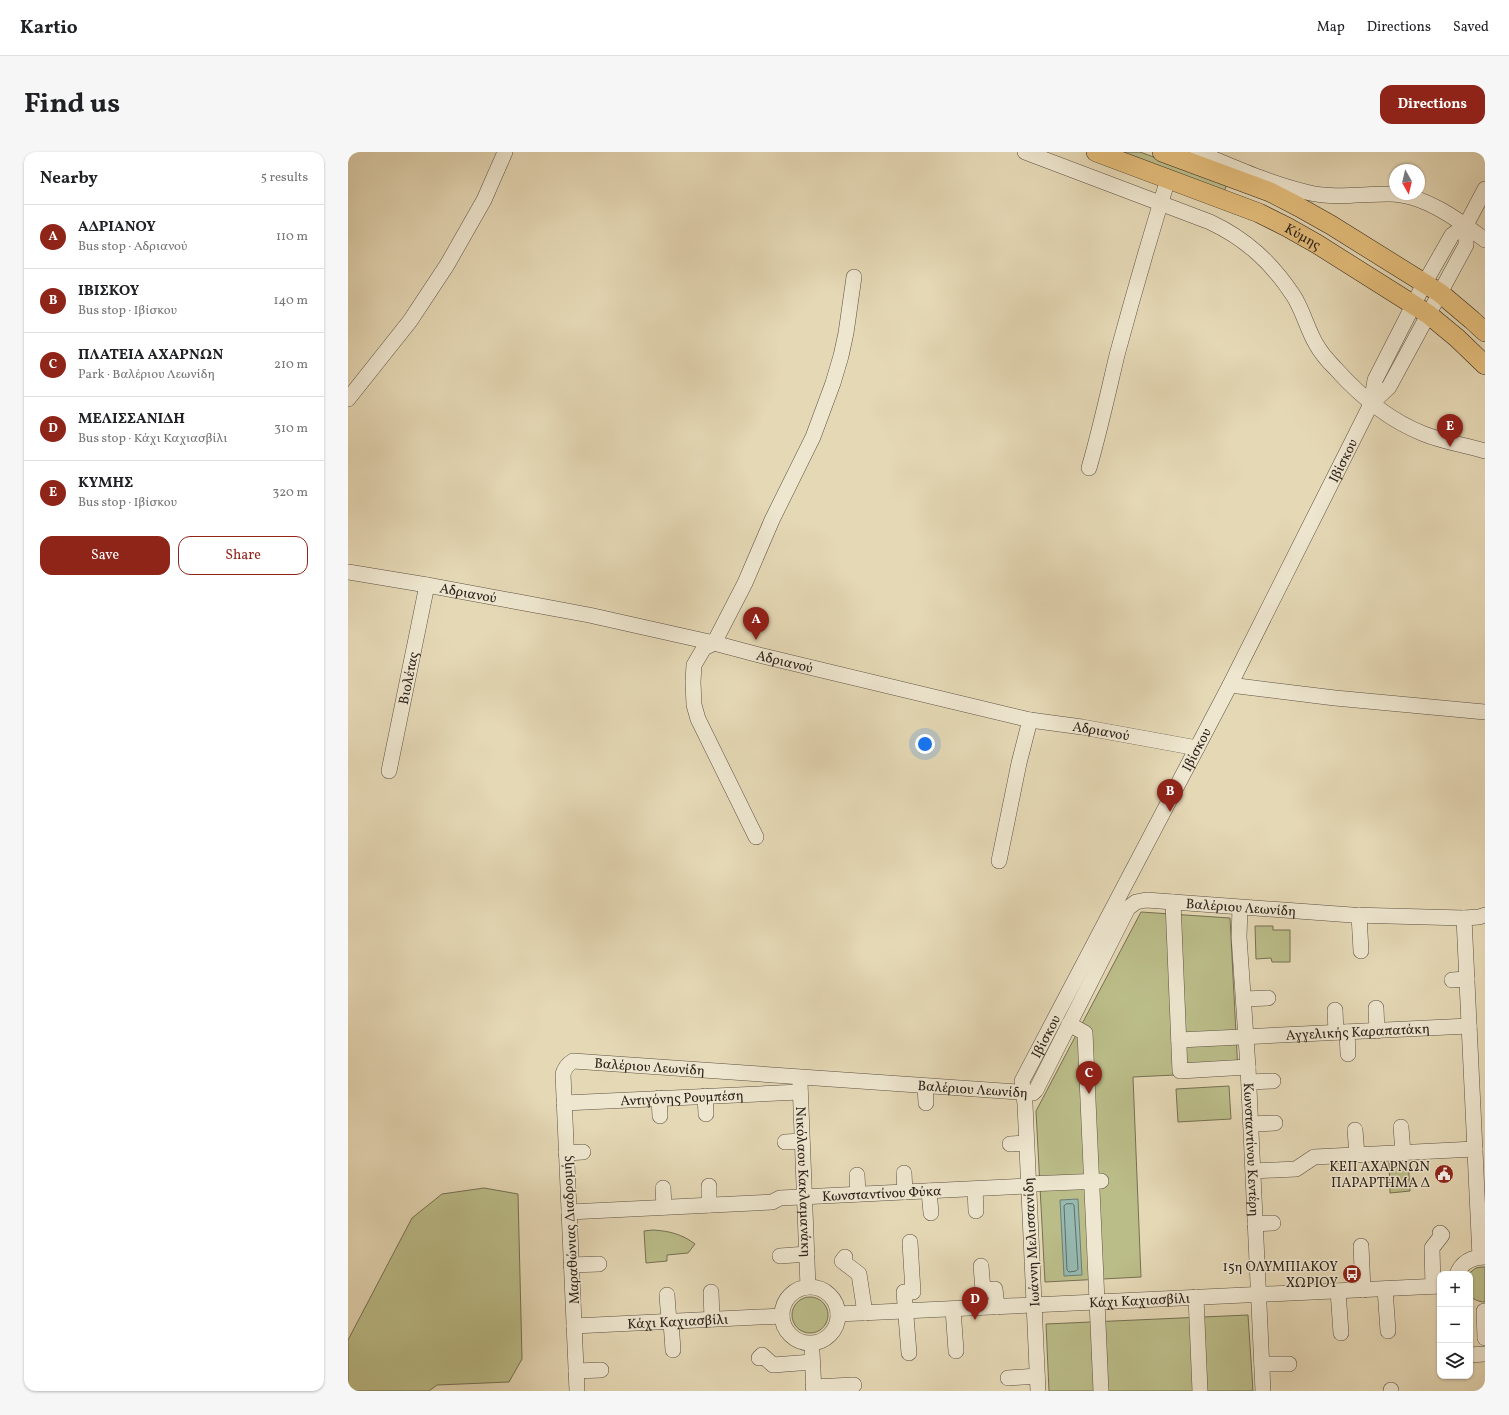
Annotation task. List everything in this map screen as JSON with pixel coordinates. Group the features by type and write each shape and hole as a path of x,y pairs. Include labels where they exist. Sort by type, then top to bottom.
{"main road":[{"name":"Κύμης","path":"1096,152 1259,213 1287,227 1421,309 1457,338 1485,365"},
{"name":"Κύμης","path":"1162,152 1270,192 1331,225 1432,289 1485,332"}],"street":[{"path":"348,399 410,321 447,265 484,200 504,152"},
{"path":"1025,152 1161,202 1228,230 1246,242 1260,255 1293,295 1306,320 1315,344 1344,378 1371,404 1410,428 1424,434 1485,451"},
{"path":"1197,152 1277,184 1306,192 1335,196 1388,194 1414,198 1466,225 1485,240"},
{"path":"1089,468 1099,435 1117,356 1168,179"},
{"name":"Ιβίσκου","path":"1022,1092 1022,1081 1230,685 1371,404 1389,387 1421,309 1432,289 1466,246 1466,225 1485,189"},
{"path":"756,837 698,719 694,705 694,665 704,648 714,643 745,583 772,520 812,437 833,383 846,333 854,277"},
{"name":"Αδριανού","path":"348,572 589,615 714,643 889,687 1030,720 1082,727 1197,748"},
{"name":"Βιολέτας","path":"389,771 427,585"},
{"path":"1230,685 1335,698 1485,712"},
{"path":"998,861 1019,762 1030,720"},
{"name":"Βαλέριου Λεωνίδη","path":"564,1068 574,1061 800,1084 925,1086 1033,1093 1036,1090 1128,908 1136,902 1146,900 1240,908 1359,915 1479,918 1485,915"},
{"path":"1173,902 1180,1071 1248,1067"},
{"name":"Κωνσταντίνου Κεντέρη","path":"1240,908 1239,937 1249,1082 1263,1391"},
{"path":"1359,915 1361,951"},
{"path":"1459,1271 1465,1263 1472,1259 1482,1257 1475,1150 1464,918"},
{"path":"1452,980 1467,979"},
{"path":"1244,999 1268,998"},
{"path":"1376,1008 1377,1030"},
{"path":"1335,1010 1348,1054"},
{"path":"1069,1024 1085,1033 1096,1181 1097,1302 1101,1391"},
{"name":"Αγγελικής Καραπατάκη","path":"1179,1040 1377,1030 1413,1035 1469,1026"},
{"name":"Μαραθώνιας Διαδρομής","path":"564,1068 566,1153 577,1391"},
{"path":"1249,1082 1273,1081"},
{"name":"Αντιγόνης Ρουμπέση","path":"564,1103 705,1096 800,1084"},
{"name":"Νικόλαου Κακλαμανάκη","path":"800,1084 808,1287"},
{"path":"925,1086 926,1102"},
{"name":"Ιωάννη Μελισσανίδη","path":"1022,1092 1025,1104 1037,1384"},
{"path":"705,1096 706,1114"},
{"path":"659,1098 660,1116"},
{"path":"1251,1124 1275,1124"},
{"path":"1401,1127 1403,1153"},
{"path":"1353,1159 1355,1130"},
{"path":"785,1142 802,1141"},
{"path":"1010,1144 1026,1143"},
{"path":"1253,1171 1296,1169 1314,1157 1353,1159 1403,1153 1475,1150"},
{"path":"566,1153 583,1152"},
{"path":"904,1173 905,1192"},
{"path":"858,1175 858,1194"},
{"name":"Κωνσταντίνου Φύκα","path":"569,1212 772,1202 780,1198 975,1189 1096,1181"},
{"path":"708,1186 709,1205"},
{"path":"663,1188 664,1207"},
{"path":"975,1189 976,1211"},
{"path":"929,1191 931,1213"},
{"path":"1255,1224 1273,1223"},
{"path":"1436,1286 1432,1248 1442,1235 1440,1233"},
{"path":"909,1353 904,1292 912,1292 910,1242"},
{"path":"1361,1246 1363,1290"},
{"path":"780,1256 807,1254"},
{"path":"845,1257 842,1261 859,1274 865,1313"},
{"path":"571,1265 599,1264"},
{"path":"981,1266 983,1290 996,1289 997,1307"},
{"name":"Κάχι Καχιασβίλι","path":"838,1314 1436,1286"},
{"path":"808,1287 817,1288 829,1294 837,1305 838,1314 837,1323 831,1334 820,1341 811,1343 803,1342 788,1332 784,1325 782,1316 784,1306 789,1296 798,1290 808,1287"},
{"path":"1384,1289 1388,1331"},
{"path":"1338,1291 1341,1333"},
{"path":"711,1292 712,1320"},
{"path":"667,1295 673,1350"},
{"path":"1196,1297 1200,1391"},
{"path":"953,1309 956,1351"},
{"path":"1480,1309 1485,1338"},
{"name":"Κάχι Καχιασβίλι","path":"574,1326 782,1316"},
{"path":"811,1343 814,1389 854,1385"},
{"path":"1473,1355 1485,1354"},
{"path":"759,1358 762,1355 773,1365 812,1362"},
{"path":"1262,1364 1289,1364"},
{"path":"576,1371 601,1370"},
{"path":"1008,1378 1037,1384"}],"green space":[{"path":"1116,152 1140,152 1227,184 1224,192"},
{"path":"1141,912 1230,918 1238,1072 1133,1077 1141,1277 1045,1282 1036,1111"},
{"path":"1255,926 1273,926 1273,930 1290,930 1290,962 1272,962 1271,958 1256,959"},
{"path":"1229,1086 1231,1119 1178,1122 1176,1089"},
{"path":"1408,1159 1410,1191 1390,1193 1389,1160"},
{"path":"484,1188 518,1194 522,1359 509,1382 437,1385 429,1391 348,1391 348,1340 412,1218 442,1194"},
{"path":"653,1230 675,1234 695,1244 688,1253 667,1255 667,1261 646,1263 644,1231"},
{"path":"1485,1267 1485,1302 1481,1302 1473,1298 1472,1271 1476,1268"},
{"path":"810,1297 823,1302 828,1315 823,1328 810,1333 797,1328 792,1315 797,1302"},
{"path":"1248,1315 1253,1391 1049,1391 1046,1324"}],"water":[{"path":"1078,1199 1082,1275 1064,1276 1060,1200"}],"place":[{"name":"ΚΥΜΗΣ","path":"1450,447"},
{"name":"ΑΔΡΙΑΝΟΥ","path":"756,640"},
{"name":"ΙΒΙΣΚΟΥ","path":"1170,812"},
{"name":"ΠΛΑΤΕΙΑ ΑΧΑΡΝΩΝ","path":"1089,1094"},
{"name":"ΚΕΠ ΑΧΑΡΝΩΝ ΠΑΡΑΡΤΗΜΑ Δ","path":"1444,1174"},
{"name":"15η ΟΛΥΜΠΙΑΚΟΥ ΧΩΡΙΟΥ","path":"1352,1274"},
{"name":"ΜΕΛΙΣΣΑΝΙΔΗ","path":"975,1320"}]}
